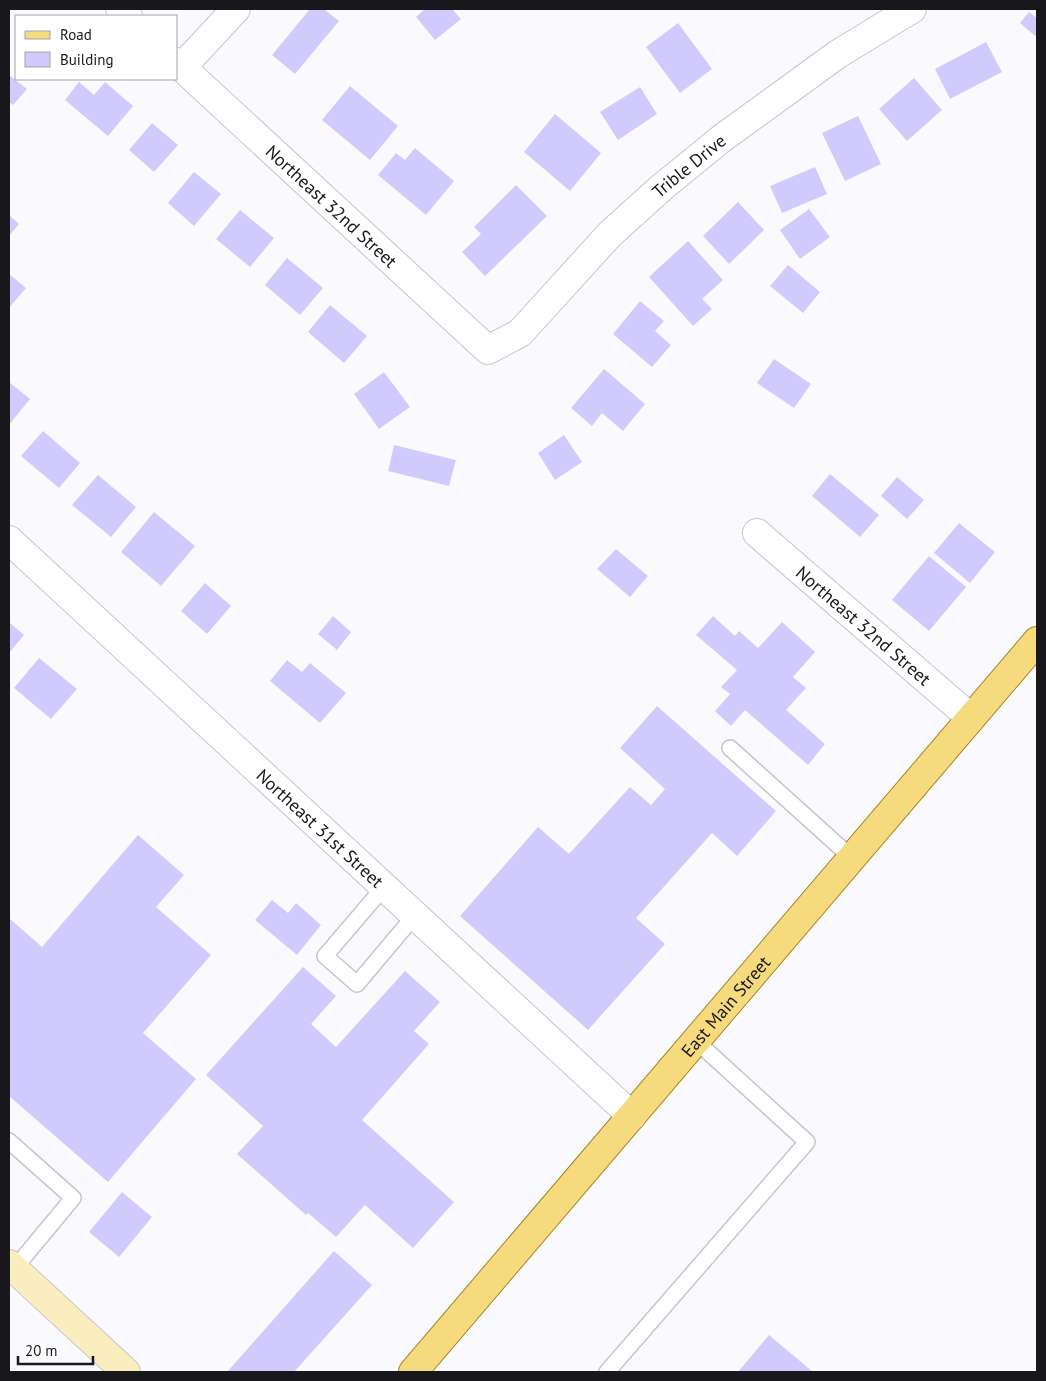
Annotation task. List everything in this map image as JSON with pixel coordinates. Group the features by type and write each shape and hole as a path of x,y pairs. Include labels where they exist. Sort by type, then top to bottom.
{"main road":[{"name":"East Main Street","path":"413,1372 1037,641"},
{"path":"11,1266 123,1372"}],"street":[{"path":"179,65 236,9"},
{"name":"Trible Drive","path":"488,350 520,333 610,234 720,139 838,54 912,9"},
{"name":"Northeast 32nd Street","path":"179,65 488,350"},
{"name":"Northeast 32nd Street","path":"758,533 971,718"},
{"name":"Northeast 31st Street","path":"9,540 632,1116"}],"lane":[{"path":"730,748 852,858"},
{"path":"384,887 325,956 357,984 415,915"},
{"path":"606,1372 808,1142 696,1041"},
{"path":"9,1141 73,1198 11,1266"}],"building":[{"path":"310,9 324,9 339,21 295,74 272,55"},
{"path":"425,9 452,9 461,19 435,40 416,17"},
{"path":"1029,12 1037,18 1037,34 1035,36 1020,23"},
{"path":"678,23 712,69 680,93 646,47"},
{"path":"986,42 1002,72 950,99 935,69"},
{"path":"9,75 27,89 13,105 9,102"},
{"path":"914,78 942,110 907,141 879,109"},
{"path":"79,82 94,95 105,82 133,106 108,136 65,100"},
{"path":"350,86 398,126 370,160 322,120"},
{"path":"640,87 657,114 618,140 600,112"},
{"path":"555,114 601,153 570,191 524,152"},
{"path":"858,116 881,164 845,181 822,133"},
{"path":"152,123 178,145 154,172 129,150"},
{"path":"415,148 454,181 426,215 378,175 396,153 405,160"},
{"path":"815,167 827,194 782,213 770,186"},
{"path":"194,172 221,194 194,226 168,203"},
{"path":"516,185 547,216 485,276 462,252 481,234 474,227"},
{"path":"738,202 764,230 729,264 703,236"},
{"path":"809,209 830,237 800,259 780,230"},
{"path":"240,210 274,238 250,267 216,239"},
{"path":"9,215 19,224 9,236"},
{"path":"688,241 723,280 702,299 712,309 693,326 649,277"},
{"path":"287,258 323,288 300,315 265,285"},
{"path":"788,265 820,292 803,313 770,286"},
{"path":"9,274 26,288 9,308"},
{"path":"640,301 664,321 655,331 671,345 652,367 613,334"},
{"path":"330,305 367,336 344,363 308,332"},
{"path":"774,359 811,384 794,408 757,383"},
{"path":"604,369 645,404 623,431 602,413 592,426 571,408"},
{"path":"384,372 410,407 379,429 354,394"},
{"path":"9,382 30,399 9,425"},
{"path":"43,431 80,463 59,488 21,456"},
{"path":"564,435 582,462 555,480 538,453"},
{"path":"394,445 456,460 449,486 388,471"},
{"path":"830,474 879,515 860,537 812,496"},
{"path":"98,475 136,507 111,537 72,505"},
{"path":"897,477 924,500 907,519 881,496"},
{"path":"154,512 195,546 161,586 121,552"},
{"path":"959,523 995,552 970,583 934,553"},
{"path":"616,549 648,576 630,597 597,569"},
{"path":"929,556 966,587 929,631 892,600"},
{"path":"205,583 231,606 207,634 181,611"},
{"path":"333,616 351,632 337,650 318,634"},
{"path":"713,616 735,636 739,631 758,648 782,622 815,652 793,677 806,688 786,710 825,744 808,765 745,710 731,726 715,711 730,694 721,687 737,670 696,635"},
{"path":"9,622 24,635 9,653"},
{"path":"39,658 77,689 51,719 14,688"},
{"path":"287,660 302,672 310,663 346,693 320,723 270,681"},
{"path":"657,706 776,811 737,856 712,833 636,918 665,944 588,1030 460,916 538,827 569,854 630,787 651,805 665,789 620,748"},
{"path":"138,835 184,875 156,907 211,955 143,1033 196,1079 108,1182 9,1096 9,918 42,947"},
{"path":"272,900 288,913 296,903 321,925 297,955 255,920"},
{"path":"303,967 336,996 311,1024 336,1047 405,971 440,1002 414,1031 429,1044 362,1120 454,1202 413,1248 365,1205 336,1237 308,1213 306,1215 237,1154 263,1126 206,1075"},
{"path":"122,1192 152,1217 119,1257 89,1232"},
{"path":"334,1251 372,1285 294,1372 227,1372"},
{"path":"769,1335 813,1372 738,1372"}]}
